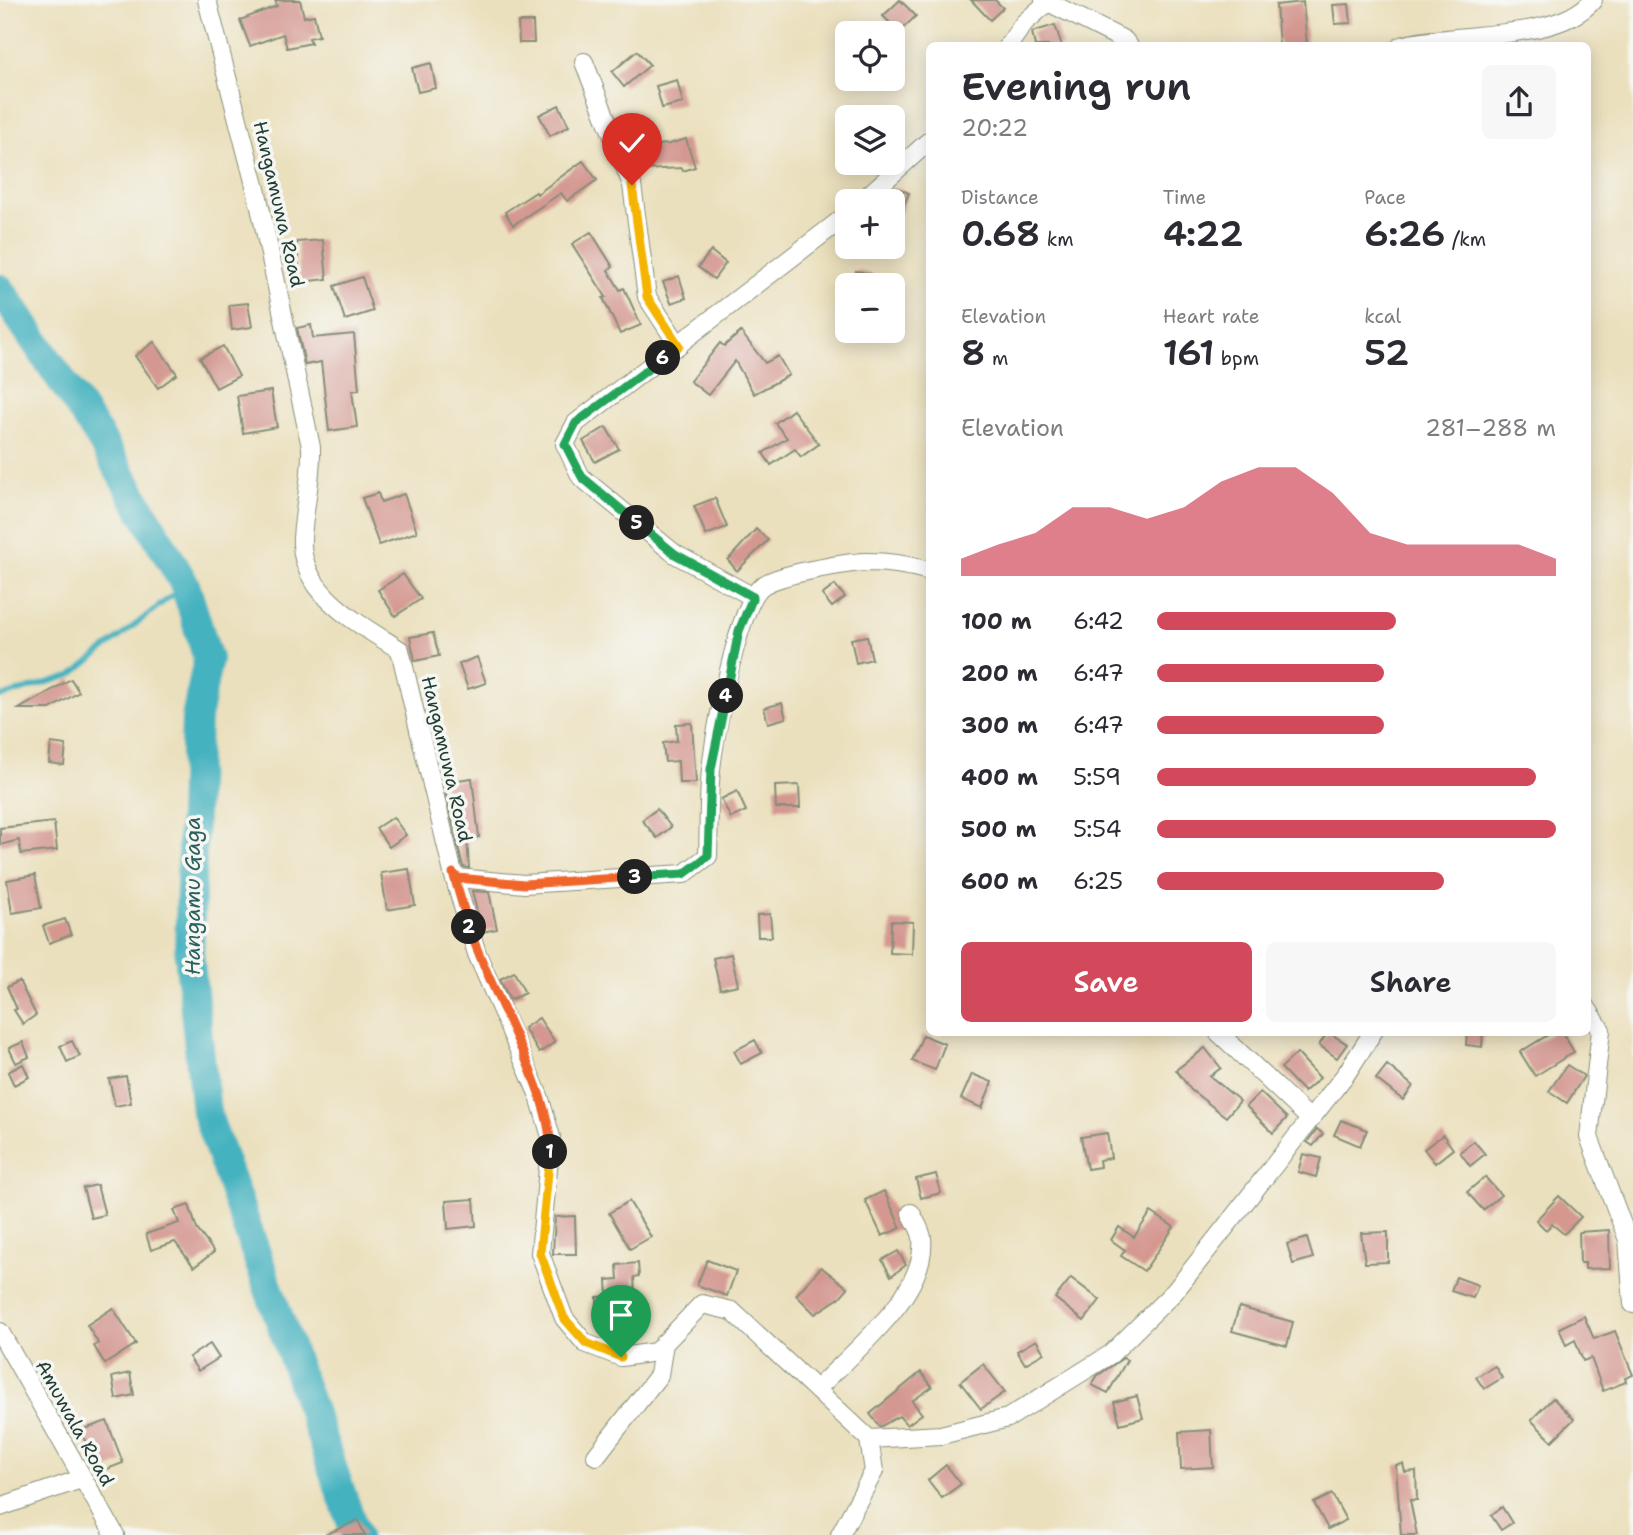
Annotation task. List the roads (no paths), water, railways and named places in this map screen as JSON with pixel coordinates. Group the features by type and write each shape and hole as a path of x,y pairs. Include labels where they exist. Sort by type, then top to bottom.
{"street":[{"name":"Hangamuwa Road","path":"207,0 257,193 311,447 312,475 302,540 307,566 321,593 344,614 400,650 453,873 478,954 539,1096 551,1137 540,1253 564,1318 586,1343 621,1357 656,1352 702,1304 732,1311 818,1388 869,1439"},
{"path":"1415,42 1508,33 1557,23 1593,0"},
{"path":"1011,42 1024,23 1046,1 1126,42"},
{"path":"584,62 632,185 647,297 679,346"},
{"path":"875,189 926,144"},
{"path":"753,597 675,554 582,477 565,444 576,423 835,224"},
{"path":"453,873 458,878 524,884 684,874 708,856 711,769 739,631 753,597 763,585 784,577 864,562 911,565 926,570"},
{"path":"1591,1014 1601,1030 1590,1137 1628,1240 1633,1304"},
{"path":"1222,1036 1310,1118"},
{"path":"840,1535 874,1471 869,1439 941,1435 1008,1418 1111,1354 1175,1290 1346,1074 1370,1036"},
{"path":"818,1388 905,1297 919,1268 922,1237 911,1213"},
{"name":"Amuwala Road","path":"0,1332 115,1535"},
{"path":"596,1456 659,1374 664,1343"},
{"path":"0,1507 81,1479"}],"waterway":[{"name":"Hangamu Gaga","path":"0,289 99,436 185,585 208,659 196,718 189,954 206,1112 356,1535"},
{"path":"0,697 72,675 185,585"}]}
